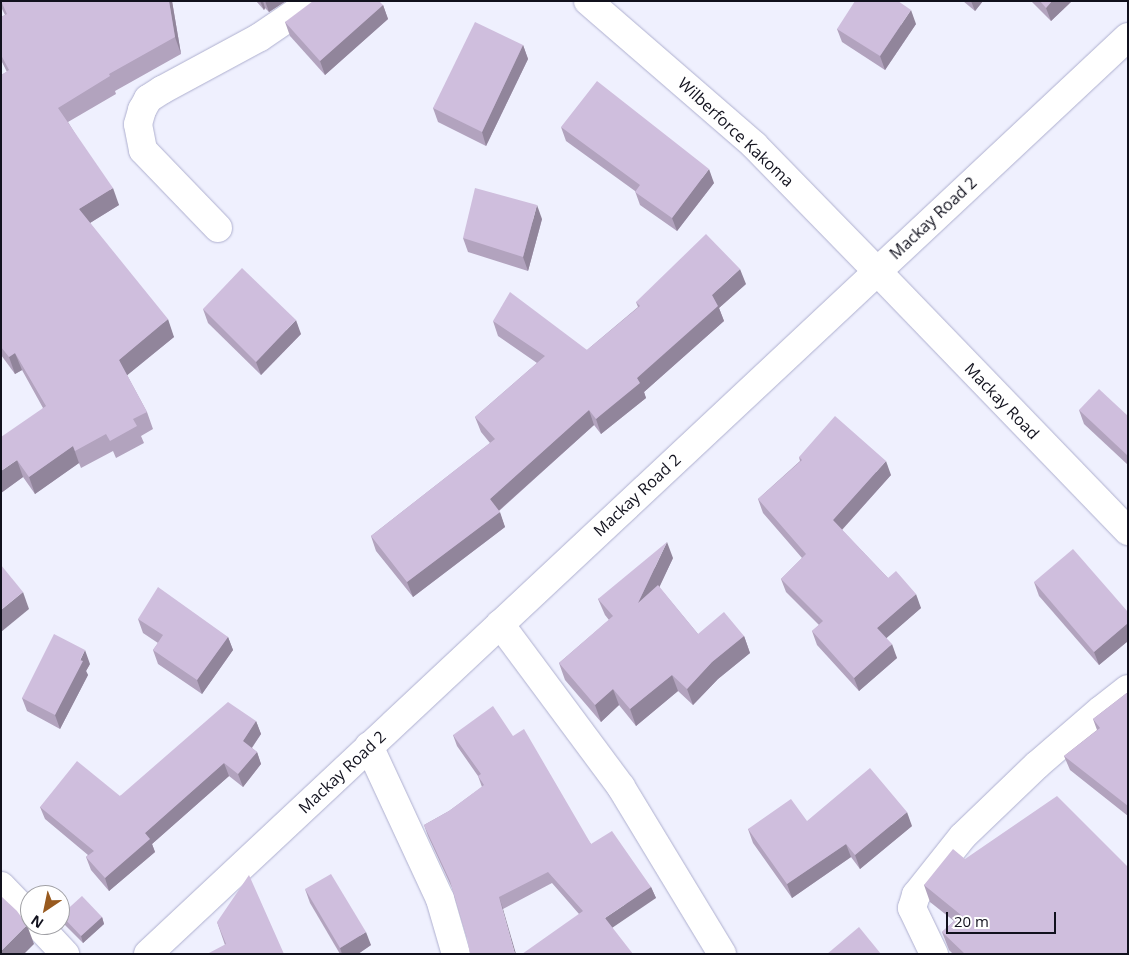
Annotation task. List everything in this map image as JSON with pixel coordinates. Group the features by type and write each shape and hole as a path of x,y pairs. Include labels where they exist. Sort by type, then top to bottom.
{"street":[{"path":"218,228 143,150 138,124 142,110 148,99 162,90 260,37 313,1"},
{"name":"Wilberforce Kakoma","path":"588,1 754,145 876,270"},
{"name":"Mackay Road 2","path":"148,954 876,270 1128,37"},
{"name":"Mackay Road","path":"876,270 1128,531"},
{"path":"500,624 621,787 722,954"},
{"path":"934,954 912,908 916,895 963,836 1037,765 1128,689"},
{"path":"369,746 440,899 456,954"},
{"path":"1,886 20,906"},
{"path":"47,935 65,954"}],"building":[{"path":"1,1 169,1 175,37 109,74 110,76 58,108 113,188 79,209 168,319 119,360 147,412 133,419 137,426 110,441 106,434 75,451 73,446 29,477 17,460 1,471 1,437 46,406 15,353 9,357 1,347 1,75 9,70 1,55 1,17 7,14"},
{"path":"313,1 379,1 383,5 320,61 285,22"},
{"path":"855,1 898,1 911,10 880,56 837,29"},
{"path":"1040,1 1052,1 1046,8"},
{"path":"475,22 523,45 482,132 433,108"},
{"path":"597,81 709,169 672,218 635,192 640,185 561,127"},
{"path":"475,188 537,205 523,257 463,238"},
{"path":"706,234 740,269 712,295 718,306 637,378 640,383 596,419 589,410 490,499 500,512 407,582 371,536 495,439 475,417 545,356 493,321 510,292 587,350 640,306 636,302"},
{"path":"242,268 296,320 256,362 203,309"},
{"path":"1099,389 1128,416 1128,456 1079,410"},
{"path":"835,416 886,461 833,520 888,578 896,571 916,594 877,628 892,644 854,678 812,631 823,621 781,579 806,554 758,499 802,460 799,457"},
{"path":"667,542 638,603 658,585 698,634 724,612 744,636 712,662 687,689 672,675 630,709 613,689 595,705 559,663 613,616 598,599"},
{"path":"1073,549 1128,612 1128,623 1094,652 1034,582"},
{"path":"1,565 23,592 1,610"},
{"path":"158,587 228,637 197,680 153,650 163,635 138,619"},
{"path":"54,634 85,650 80,660 83,661 55,715 22,698"},
{"path":"1128,692 1128,806 1064,756 1100,728 1093,719"},
{"path":"228,702 256,721 243,741 257,752 238,774 224,763 145,833 150,839 105,878 86,857 94,851 40,807 77,761 120,796"},
{"path":"493,706 513,736 524,729 591,844 612,831 651,887 605,918 633,954 522,954 583,911 548,872 499,897 515,954 470,954 450,881 424,825 449,811 484,785 478,776 481,774 453,735"},
{"path":"870,768 907,812 855,855 846,844 787,884 748,829 791,799 807,821"},
{"path":"1057,796 1128,867 1128,954 965,954 942,932 961,915 924,885 953,849 965,859"},
{"path":"331,874 366,932 340,948 305,889"},
{"path":"249,875 284,954 207,954 226,944 217,922"},
{"path":"1,896 20,915 20,932 1,951"},
{"path":"82,896 102,917 81,936 70,924 70,907"},
{"path":"859,927 881,954 827,954"}]}
